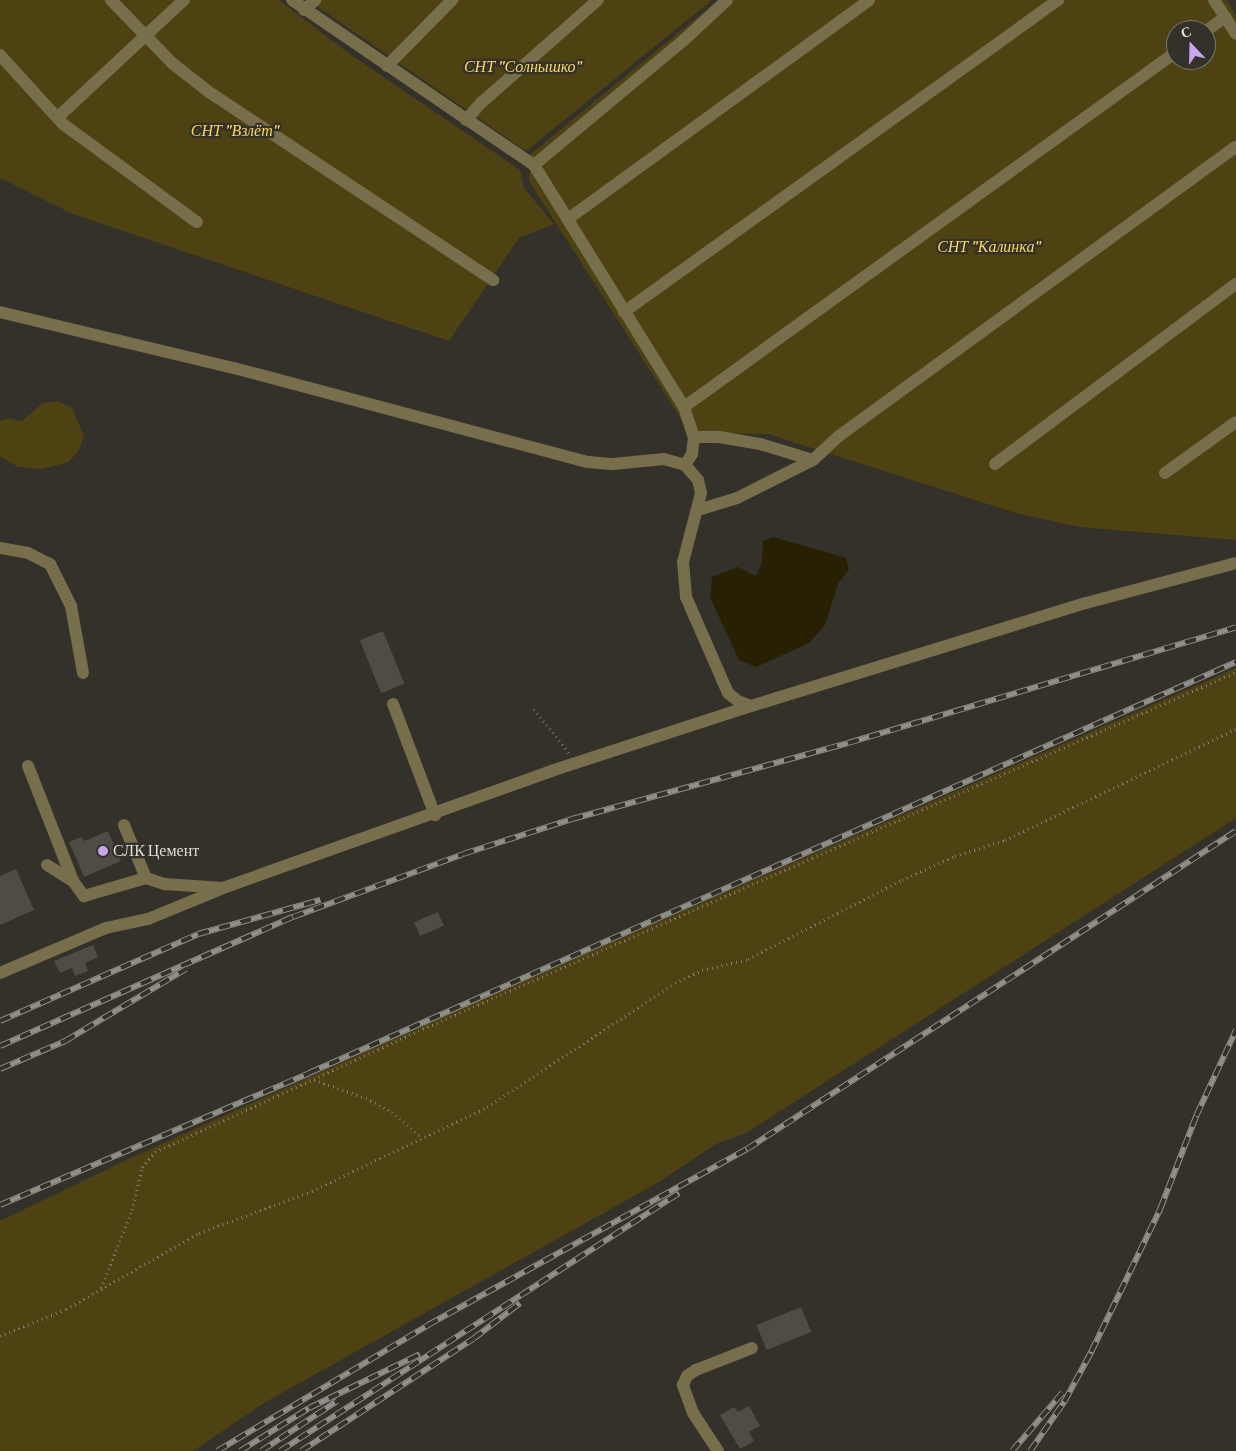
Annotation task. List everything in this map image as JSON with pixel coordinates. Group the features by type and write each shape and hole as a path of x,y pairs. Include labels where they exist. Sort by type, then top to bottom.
{"street":[{"path":"111,0 172,63 209,92 493,280"},
{"path":"58,117 184,0"},
{"path":"292,0 304,10 534,165 684,407 694,437 692,454 685,465"},
{"path":"304,10 315,0"},
{"path":"387,66 452,0"},
{"path":"466,120 481,103 598,0"},
{"path":"534,165 684,40 727,0"},
{"path":"568,219 869,0"},
{"path":"624,312 1058,0"},
{"path":"1214,0 1236,34"},
{"path":"1216,24 1225,17"},
{"path":"0,55 58,117 198,222"},
{"path":"684,407 1166,59"},
{"path":"698,510 737,498 813,460 839,436 1236,147"},
{"path":"995,464 1236,284"},
{"path":"0,312 290,383 588,462 613,464 664,459 685,465 698,480 701,493 683,562 686,597 728,693 738,702 751,706"},
{"path":"1165,474 1236,422"},
{"path":"694,437 719,437 760,444 813,460"},
{"path":"0,548 28,553 50,564 71,606 83,673"},
{"path":"0,974 106,928 148,919 223,888 435,815 577,763 751,706 1086,602 1236,563"},
{"path":"393,704 435,815"},
{"path":"28,766 73,880 84,896 146,878 165,884 223,888"},
{"path":"124,825 146,878"},
{"path":"47,865 73,880"},
{"path":"718,1451 689,1405 683,1385 696,1370 752,1348"}],"path":[{"path":"101,1288 132,1210 142,1167 155,1152 313,1079 1236,672"},
{"path":"534,709 577,763"},
{"path":"0,1336 66,1309 198,1233 312,1191 516,1090 675,983 702,970 748,959 902,880 955,856 1005,840 1236,729"},
{"path":"313,1079 366,1098 392,1112 422,1138"}],"green space":[{"name":"СНТ \"Взлёт\"","path":"0,0 279,0 347,52 520,170 524,188 554,224 519,238 449,341 73,214 0,178"},
{"name":"СНТ \"Солнышко\"","path":"308,0 712,0 526,151"},
{"name":"СНТ \"Калинка\"","path":"718,0 1227,0 1236,15 1236,540 1079,527 1016,513 768,434 708,433 687,437 681,419 529,181 531,154"},
{"path":"58,401 72,408 84,436 79,450 69,462 42,469 18,467 0,456 0,421 8,418 22,421 43,403"},
{"path":"1236,668 1236,818 746,1133 716,1144 659,1182 264,1403 193,1451 0,1451 0,1221 139,1154 480,1000"}],"shaded area":[{"path":"773,537 846,558 849,569 838,584 825,625 809,643 756,667 739,660 710,597 712,577 738,567 756,576 762,563 763,541"}],"building":[{"path":"383,631 404,684 381,693 360,640"},
{"path":"108,831 121,861 84,877 69,842 82,837 84,841"},
{"path":"16,869 34,910 0,925 0,876"},
{"path":"438,912 444,926 420,936 414,922"},
{"path":"93,945 98,957 85,963 88,971 75,976 72,968 60,973 54,961"},
{"path":"801,1307 811,1332 767,1350 756,1325"},
{"path":"749,1406 760,1426 749,1432 754,1441 740,1449 720,1415 734,1407 738,1412"}],"railway":[{"path":"0,1046 293,917 463,854 572,819 848,743 1236,627"},
{"path":"0,1205 309,1073 1236,662"},
{"path":"217,1451 428,1325 747,1149 1236,831"},
{"path":"0,1021 198,934 320,900"},
{"path":"0,1069 65,1041 186,969"},
{"path":"1030,1451 1064,1402 1091,1352 1160,1209 1196,1116 1236,1030"},
{"path":"280,1451 679,1193"},
{"path":"301,1451 473,1339 520,1303"},
{"path":"240,1451 309,1408 420,1354"},
{"path":"1012,1451 1062,1393"},
{"path":"261,1451 337,1401"}],"place":[{"name":"СЛК Цемент","path":"103,851"}]}
